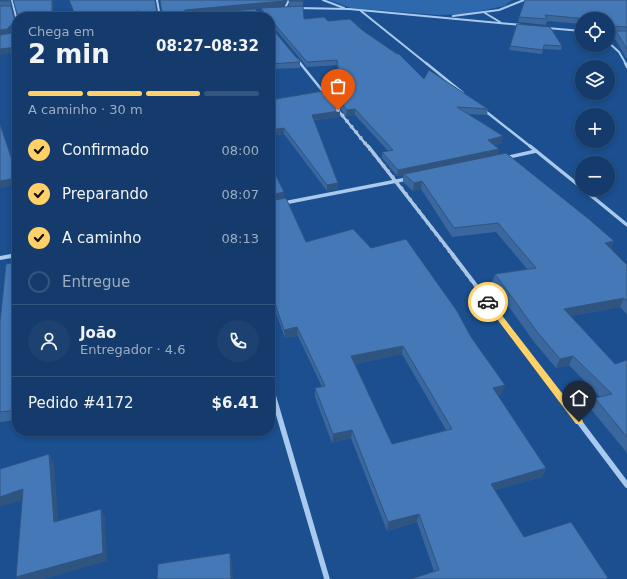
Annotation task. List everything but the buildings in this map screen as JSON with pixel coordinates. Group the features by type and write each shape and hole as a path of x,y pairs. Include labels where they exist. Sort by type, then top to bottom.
{"street":[{"path":"12,0 15,12"},
{"path":"157,0 159,12"},
{"path":"285,8 289,0"},
{"path":"323,0 348,9"},
{"path":"442,17 484,13 516,4 524,0"},
{"path":"278,8 348,9 523,25"},
{"path":"360,10 469,98"},
{"path":"484,13 501,23"},
{"path":"545,28 575,31"},
{"path":"9,36 12,33"},
{"path":"615,34 627,35"},
{"path":"5,36 12,36"},
{"path":"615,48 619,52 627,67"},
{"path":"295,58 325,95"},
{"path":"336,107 396,181 627,485"},
{"path":"481,107 575,183"},
{"path":"497,159 536,151"},
{"path":"277,204 412,178"},
{"path":"591,196 627,225"},
{"path":"0,258 12,256"},
{"path":"275,403 327,579"}],"shaded area":[{"path":"329,0 512,0 504,6 465,14 438,15 351,8"}],"way so far":[{"path":"338,110 396,181 488,302"}],"route":[{"path":"488,302 579,422"}]}
